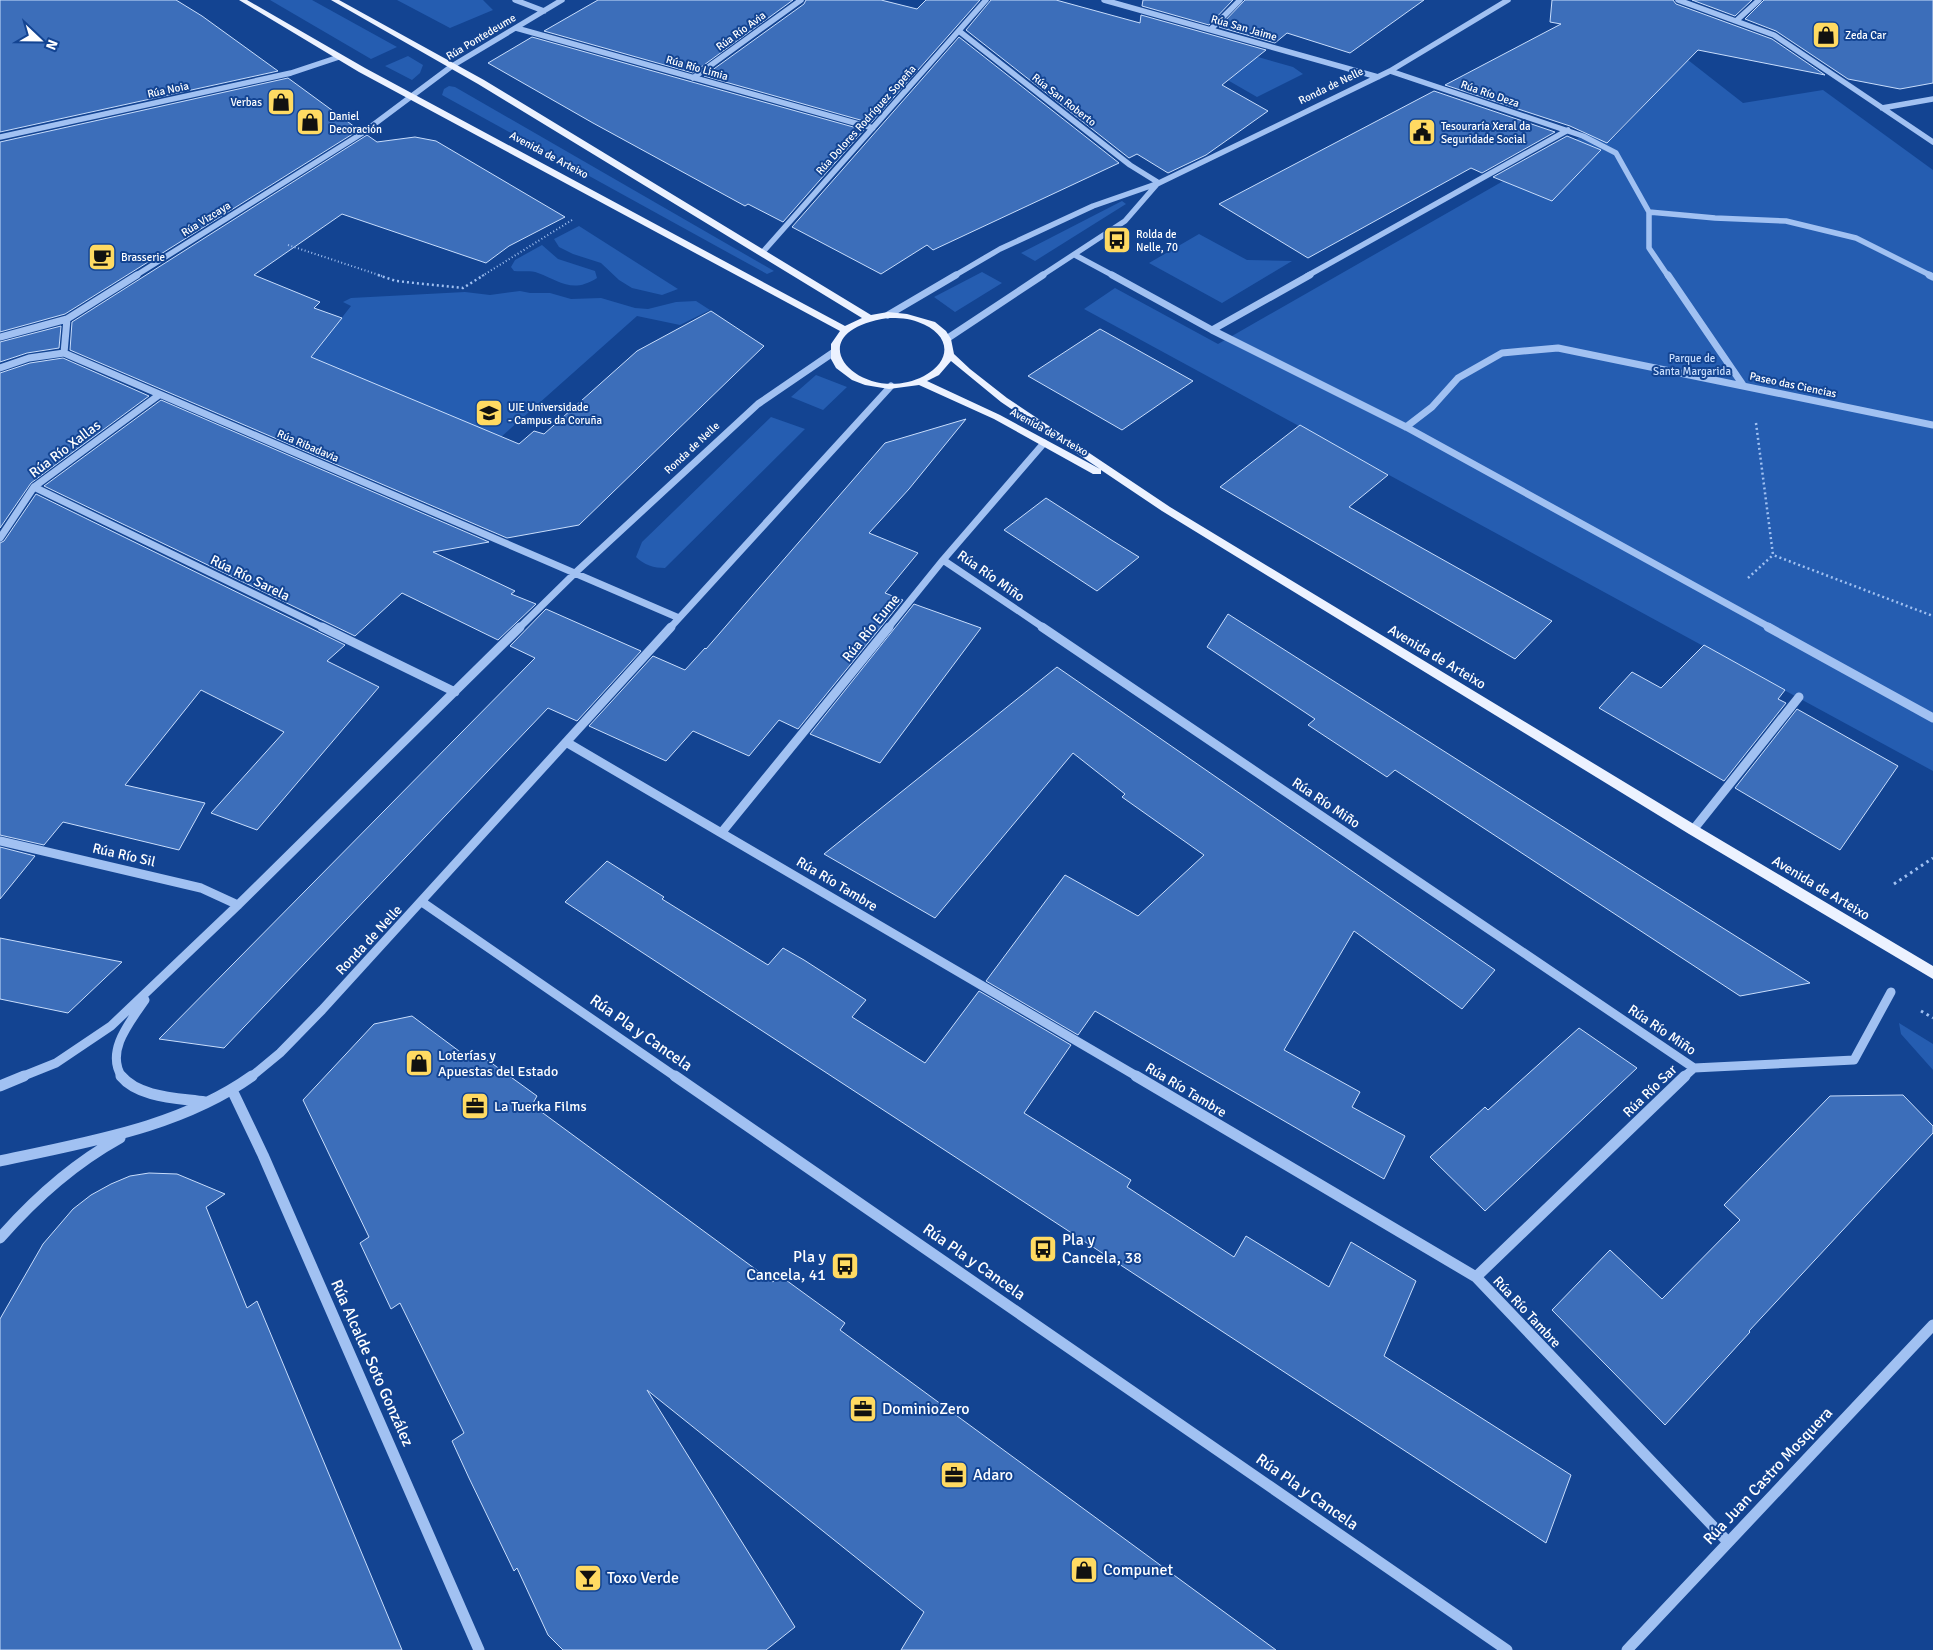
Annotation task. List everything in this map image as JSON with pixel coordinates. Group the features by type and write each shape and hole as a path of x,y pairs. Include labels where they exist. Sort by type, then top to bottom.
{"main road":[{"name":"Avenida de Arteixo","path":"242,0 339,57 845,330"},
{"name":"Avenida de Arteixo","path":"334,0 452,66 869,318"},
{"path":"888,315 907,316 925,320 939,328 948,338 950,354 944,365 933,374 919,381 891,386 857,380 844,372 836,362 834,352 836,340 845,330 869,318 888,315"},
{"name":"Avenida de Arteixo","path":"950,354 966,371 1004,400 1166,509 1693,830 1933,973"},
{"name":"Avenida de Arteixo","path":"919,381 992,415 1166,509"}],"street":[{"path":"515,0 544,11"},
{"name":"Rúa Pontedeume","path":"412,96 452,66 562,0"},
{"name":"Rúa Río Avia","path":"693,78 801,0"},
{"name":"Rúa Dolores Rodríguez Sopeña","path":"762,253 986,0"},
{"name":"Rúa San Jaime","path":"1104,0 1378,77"},
{"path":"1211,29 1240,0"},
{"name":"Ronda de Nelle","path":"888,315 1000,249 1093,206 1159,183 1390,71 1508,0"},
{"path":"1678,0 1774,35 1933,142"},
{"path":"1736,21 1759,0"},
{"name":"Rúa Río Limia","path":"516,28 873,128"},
{"name":"Rúa San Roberto","path":"959,31 1130,165 1159,183"},
{"name":"Rúa Noia","path":"0,137 290,73 339,57"},
{"name":"Rúa Río Deza","path":"1390,71 1583,136"},
{"name":"Rúa Vizcaya","path":"0,337 67,319 361,134 412,96"},
{"path":"1882,108 1933,99"},
{"path":"1212,330 1568,130"},
{"path":"1583,136 1616,154 1649,212 1650,248 1743,385"},
{"name":"Ronda de Nelle","path":"948,338 1126,221 1159,183"},
{"path":"1649,212 1786,222 1856,238 1933,277"},
{"path":"1076,255 1212,330 1406,427 1933,718"},
{"path":"0,368 29,358 64,354 67,319"},
{"name":"Paseo das Ciencias","path":"1406,427 1432,407 1458,378 1502,353 1558,348 1933,425"},
{"name":"Ronda de Nelle","path":"0,1086 56,1063 84,1046 111,1026 238,905 575,573 758,404 834,352"},
{"name":"Rúa Ribadavia","path":"64,354 575,573"},
{"name":"Ronda de Nelle","path":"0,1161 133,1131 168,1120 232,1090 264,1066 294,1038 422,902 891,386"},
{"name":"Rúa Río Xallas","path":"0,538 34,487 159,394"},
{"name":"Rúa Río Eume","path":"722,832 943,560 1044,443"},
{"name":"Rúa Río Sarela","path":"34,487 454,692"},
{"name":"Rúa Río Miño","path":"943,560 1694,1068"},
{"path":"575,573 679,618"},
{"path":"1693,830 1799,697"},
{"name":"Rúa Río Tambre","path":"566,742 1476,1277 1728,1542"},
{"name":"Rúa Río Sil","path":"0,840 202,888 238,905"},
{"name":"Rúa Pla y Cancela","path":"422,902 1507,1650"},
{"path":"154,987 122,1034 116,1057 117,1070 124,1080 150,1092 205,1102"},
{"name":"Rúa Río Sar","path":"1476,1277 1694,1068 1854,1060 1891,992"},
{"name":"Rúa Alcalde Soto González","path":"232,1090 267,1164 479,1650"},
{"path":"0,1238 30,1204 68,1172 104,1146 133,1131"},
{"name":"Rúa Juan Castro Mosquera","path":"1627,1650 1933,1325"}],"path":[{"path":"288,245 396,280 463,288 576,218"},
{"path":"1743,385 1754,406 1773,555 1933,616"},
{"path":"1894,884 1933,858"}],"green space":[{"path":"270,0 312,0 397,47 371,59"},
{"path":"397,0 483,0 493,10 450,28"},
{"path":"1209,43 1293,67 1303,74 1257,97 1191,59"},
{"path":"408,56 423,65 420,73 412,80 385,66"},
{"name":"Parque de Santa Margarida","path":"1688,60 1743,103 1823,90 1933,170 1933,771 1084,309 1115,288 1218,344 1594,129 1615,136"},
{"path":"449,86 455,87 774,271 767,274 442,95 444,89"},
{"path":"1122,201 1126,204 1035,261 1021,253"},
{"path":"579,226 678,289 662,295 632,288 619,280 601,263 573,254 559,247 554,239"},
{"path":"1199,234 1247,260 1292,261 1222,303 1149,263"},
{"path":"542,245 558,259 595,271 597,278 588,283 573,286 535,272 514,271 511,267 515,260"},
{"path":"982,272 1002,283 955,312 934,297"},
{"path":"520,291 550,293 571,299 601,298 635,308 648,309 676,302 696,301 710,310 680,325 637,316 501,437 310,358 351,306 343,302 351,298 465,292 490,295"},
{"path":"816,375 847,387 823,410 791,397"},
{"path":"771,417 805,429 665,568 649,566 636,557 642,542"},
{"path":"1899,1023 1933,1044 1933,1070 1901,1034"}],"building":[{"path":"0,0 176,0 202,16 278,71 0,132"},
{"path":"598,0 793,0 693,73 544,31"},
{"path":"806,0 881,0 917,9 926,0 980,0 871,123 704,76 804,4"},
{"path":"991,0 1056,0 1140,23 1141,15 1266,50 1222,85 1268,111 1206,155 1168,173 1137,154 1129,158 966,30"},
{"path":"1143,0 1233,0 1209,25 1142,6"},
{"path":"1245,0 1424,0 1350,53 1287,33 1275,43 1219,27"},
{"path":"1552,0 1673,0 1676,4 1772,39 1825,75 1698,50 1607,143 1570,126 1445,85 1561,24 1550,22"},
{"path":"1692,0 1752,0 1735,16"},
{"path":"1764,0 1933,0 1933,83 1900,89 1848,79 1776,31 1745,19"},
{"path":"532,37 864,130 783,222 748,204 745,206 488,63"},
{"path":"959,37 1119,163 933,250 927,245 881,274 792,227"},
{"path":"288,78 359,130 65,314 0,332 0,142"},
{"path":"1434,91 1555,132 1482,173 1471,168 1308,258 1219,204"},
{"path":"367,135 377,142 415,137 436,141 565,217 509,246 486,263 342,214 254,275 320,302 314,308 342,318 311,357 519,444 534,431 544,434 637,351 711,311 764,346 579,525 507,538 70,350 72,322"},
{"path":"1567,136 1601,150 1552,201 1493,177"},
{"path":"61,326 59,348 27,353 0,362 0,342"},
{"path":"1100,329 1193,381 1122,430 1028,376"},
{"path":"63,358 149,396 31,483 0,528 0,373 30,363"},
{"path":"161,400 489,542 433,552 515,591 511,594 536,604 498,640 402,593 355,636 44,486"},
{"path":"966,419 909,489 869,533 918,553 885,593 903,600 798,729 779,720 749,756 693,731 666,761 589,726 653,656 685,670 706,649 885,443"},
{"path":"1300,425 1388,475 1349,507 1552,621 1515,659 1220,487"},
{"path":"36,494 345,645 327,661 379,687 257,830 211,813 284,732 201,690 125,785 205,803 179,850 63,822 44,845 0,835 0,543 4,541"},
{"path":"1046,498 1139,557 1097,591 1004,530"},
{"path":"914,604 981,628 880,763 810,734"},
{"path":"546,609 641,651 577,721 548,708 224,1048 159,1039 535,658 510,646"},
{"path":"1228,614 1810,983 1740,996 1395,770 1387,777 1308,725 1315,719 1207,647"},
{"path":"1704,645 1785,690 1778,699 1786,703 1724,781 1599,708 1632,672 1661,688"},
{"path":"1057,667 1495,970 1462,1009 1354,931 1284,1050 1360,1092 1352,1107 1405,1136 1384,1179 1095,1011 1078,1035 986,981 1065,875 1138,916 1204,855 1122,797 1125,794 1073,753 935,918 824,854"},
{"path":"1797,709 1898,766 1840,850 1735,788"},
{"path":"0,847 35,856 0,899"},
{"path":"607,861 664,897 662,899 768,965 783,948 804,960 866,1000 852,1017 925,1063 979,991 1071,1045 1024,1113 1131,1180 1127,1187 1234,1257 1246,1236 1329,1287 1351,1242 1416,1281 1384,1356 1571,1475 1546,1543 565,902"},
{"path":"0,938 122,962 68,1013 0,999"},
{"path":"412,1016 471,1060 479,1054 537,1096 532,1105 773,1282 779,1275 845,1323 840,1330 1276,1650 901,1650 924,1612 647,1390 795,1627 766,1650 563,1650 548,1635 517,1568 514,1571 469,1478 452,1441 464,1433 400,1303 391,1309 360,1243 369,1237 303,1100 374,1024"},
{"path":"1579,1028 1637,1068 1485,1211 1430,1157 1485,1107 1488,1110"},
{"path":"1903,1095 1933,1126 1933,1133 1749,1331 1665,1425 1552,1310 1610,1250 1662,1299 1740,1220 1724,1205 1830,1096"},
{"path":"149,1173 177,1174 225,1194 206,1207 247,1308 257,1301 402,1650 0,1650 0,1319 43,1244 73,1209 91,1195 111,1184 130,1176"}],"place":[{"name":"Zeda Car","path":"1826,35"},
{"name":"Verbas","path":"281,102"},
{"name":"Daniel Decoración","path":"310,122"},
{"name":"Tesouraría Xeral da Seguridade Social","path":"1422,132"},
{"name":"Rolda de Nelle, 70","path":"1117,240"},
{"name":"Brasserie","path":"102,257"},
{"name":"UIE Universidade - Campus da Coruña","path":"489,413"},
{"name":"Loterías y Apuestas del Estado","path":"419,1063"},
{"name":"La Tuerka Films","path":"475,1106"},
{"name":"Pla y Cancela, 38","path":"1043,1249"},
{"name":"Pla y Cancela, 41","path":"845,1266"},
{"name":"DominioZero","path":"863,1409"},
{"name":"Adaro","path":"954,1475"},
{"name":"Compunet","path":"1084,1570"},
{"name":"Toxo Verde","path":"588,1578"}]}
